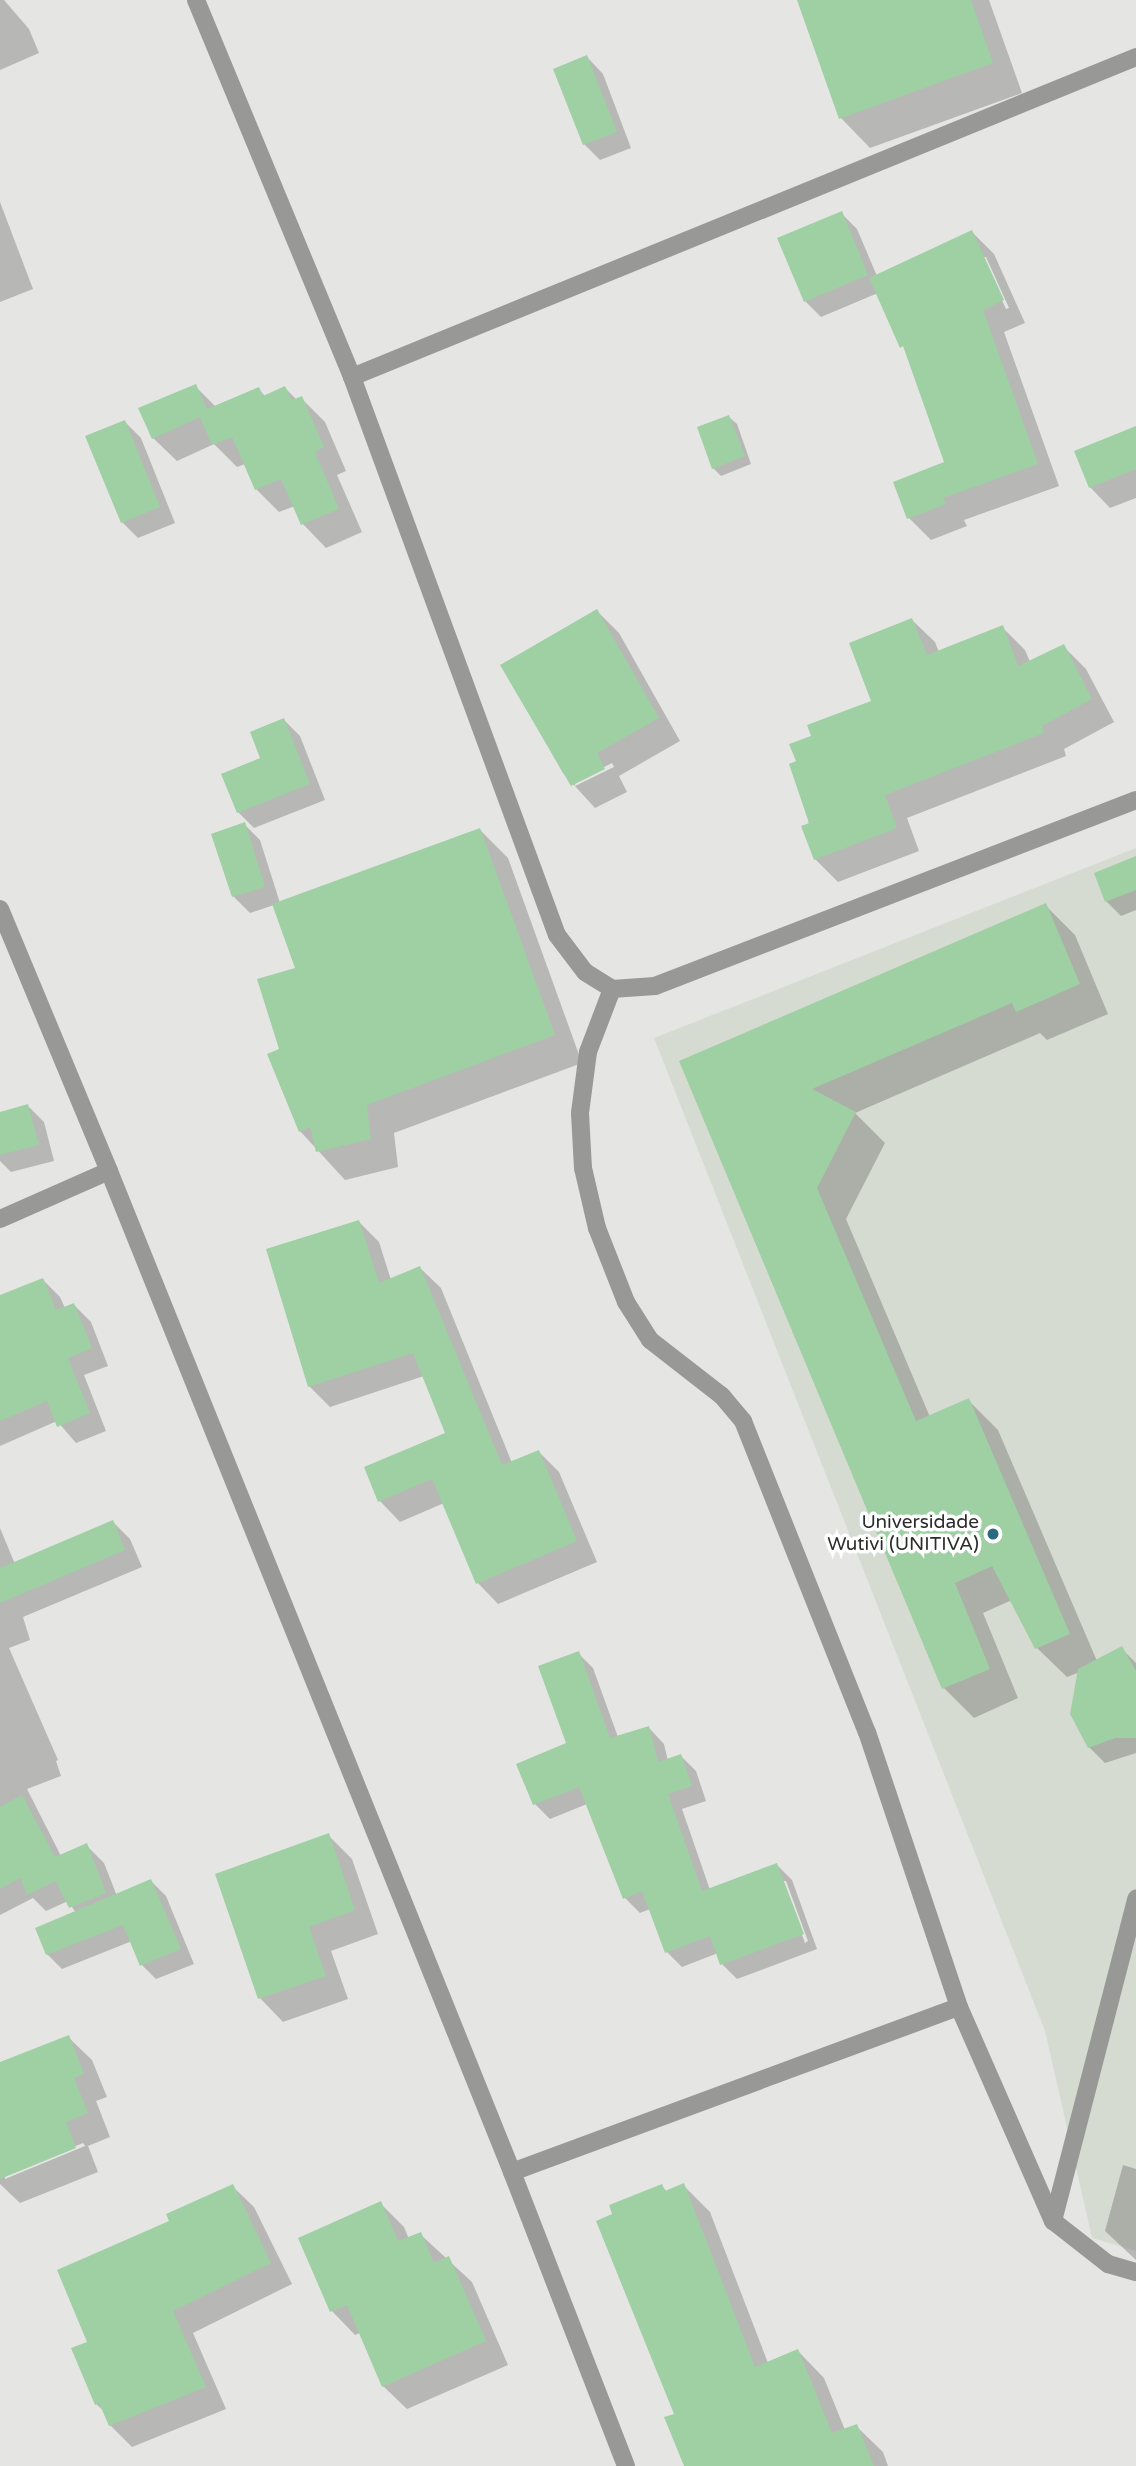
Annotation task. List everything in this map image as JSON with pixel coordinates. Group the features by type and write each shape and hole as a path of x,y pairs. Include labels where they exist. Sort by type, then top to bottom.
{"street":[{"path":"197,0 352,377 557,935 584,972 612,989 655,986 1136,800"},
{"path":"352,377 1136,57"},
{"path":"0,909 109,1171 512,2172 626,2466"},
{"path":"612,989 588,1052 580,1112 583,1168 597,1228 626,1303 650,1340 722,1396 743,1422 867,1732 958,2007 1053,2221 1108,2264 1136,2272"},
{"path":"0,1219 109,1171"},
{"path":"1053,2221 1136,1899"},
{"path":"512,2172 958,2007"}],"shaded area":[{"name":"Universidade Wutivi (UNITIVA)","path":"1136,848 1136,2251 1092,2238 1045,2031 654,1038"}],"building":[{"path":"797,0 971,0 993,63 839,119"},
{"path":"587,55 617,132 583,145 553,69"},
{"path":"842,211 868,275 804,302 777,238"},
{"path":"972,230 1004,300 983,310 1038,464 943,498 946,504 907,519 893,482 944,462 903,346 900,348 869,278"},
{"path":"196,384 207,409 259,387 263,396 285,386 292,400 302,396 324,447 315,452 339,509 301,525 281,479 255,490 232,437 212,445 200,417 152,439 138,408"},
{"path":"729,415 745,456 712,469 697,427"},
{"path":"125,420 160,507 121,523 85,436"},
{"path":"1136,426 1136,469 1089,488 1074,451"},
{"path":"597,609 659,718 597,753 605,769 571,786 500,665"},
{"path":"912,618 927,655 1003,625 1018,666 1064,644 1092,699 1042,726 1044,733 885,795 897,828 814,860 801,826 809,823 789,764 796,761 789,744 811,736 807,725 871,701 849,643"},
{"path":"284,718 310,784 237,813 221,774 260,758 250,732"},
{"path":"245,822 265,887 232,897 211,834"},
{"path":"480,828 555,1035 367,1105 371,1139 316,1152 310,1127 299,1132 267,1054 279,1049 257,979 295,968 272,904"},
{"path":"1136,856 1136,890 1105,902 1094,873"},
{"path":"1046,903 1080,984 1016,1012 1012,1003 812,1089 856,1112 817,1188 916,1421 969,1398 1070,1634 1035,1649 992,1566 955,1583 990,1669 942,1689 679,1061"},
{"path":"28,1104 39,1145 0,1155 0,1112"},
{"path":"359,1220 379,1283 420,1266 502,1465 539,1450 577,1541 476,1584 432,1479 378,1502 364,1467 445,1433 413,1353 308,1387 266,1249"},
{"path":"43,1278 56,1310 74,1303 92,1348 68,1358 90,1413 57,1427 47,1401 0,1421 0,1295"},
{"path":"113,1520 125,1550 0,1603 0,1568"},
{"path":"1122,1646 1136,1671 1136,1738 1115,1738 1088,1748 1070,1714 1078,1669"},
{"path":"579,1651 610,1738 649,1726 658,1762 681,1754 692,1786 668,1794 702,1891 777,1863 804,1934 720,1965 710,1936 665,1953 642,1891 623,1899 579,1787 533,1805 516,1764 566,1743 538,1666"},
{"path":"22,1795 55,1857 87,1843 106,1893 69,1908 56,1881 27,1895 20,1878 0,1889 0,1807"},
{"path":"329,1833 355,1910 309,1927 326,1976 258,1999 215,1874"},
{"path":"151,1879 181,1949 140,1966 123,1925 46,1955 35,1928"},
{"path":"69,2035 84,2074 74,2078 88,2113 66,2122 76,2148 0,2179 0,2062"},
{"path":"684,2183 755,2367 798,2349 832,2433 857,2424 874,2466 684,2466 664,2417 674,2414 596,2221 612,2214 609,2205 662,2184 665,2191"},
{"path":"233,2184 271,2263 173,2311 206,2387 109,2426 99,2403 95,2405 71,2348 87,2342 57,2270 169,2221 166,2214"},
{"path":"381,2201 398,2241 421,2232 434,2263 449,2256 486,2341 382,2387 347,2305 330,2312 298,2238"}],"place":[{"name":"Universidade Wutivi (UNITIVA)","path":"993,1534"}]}
